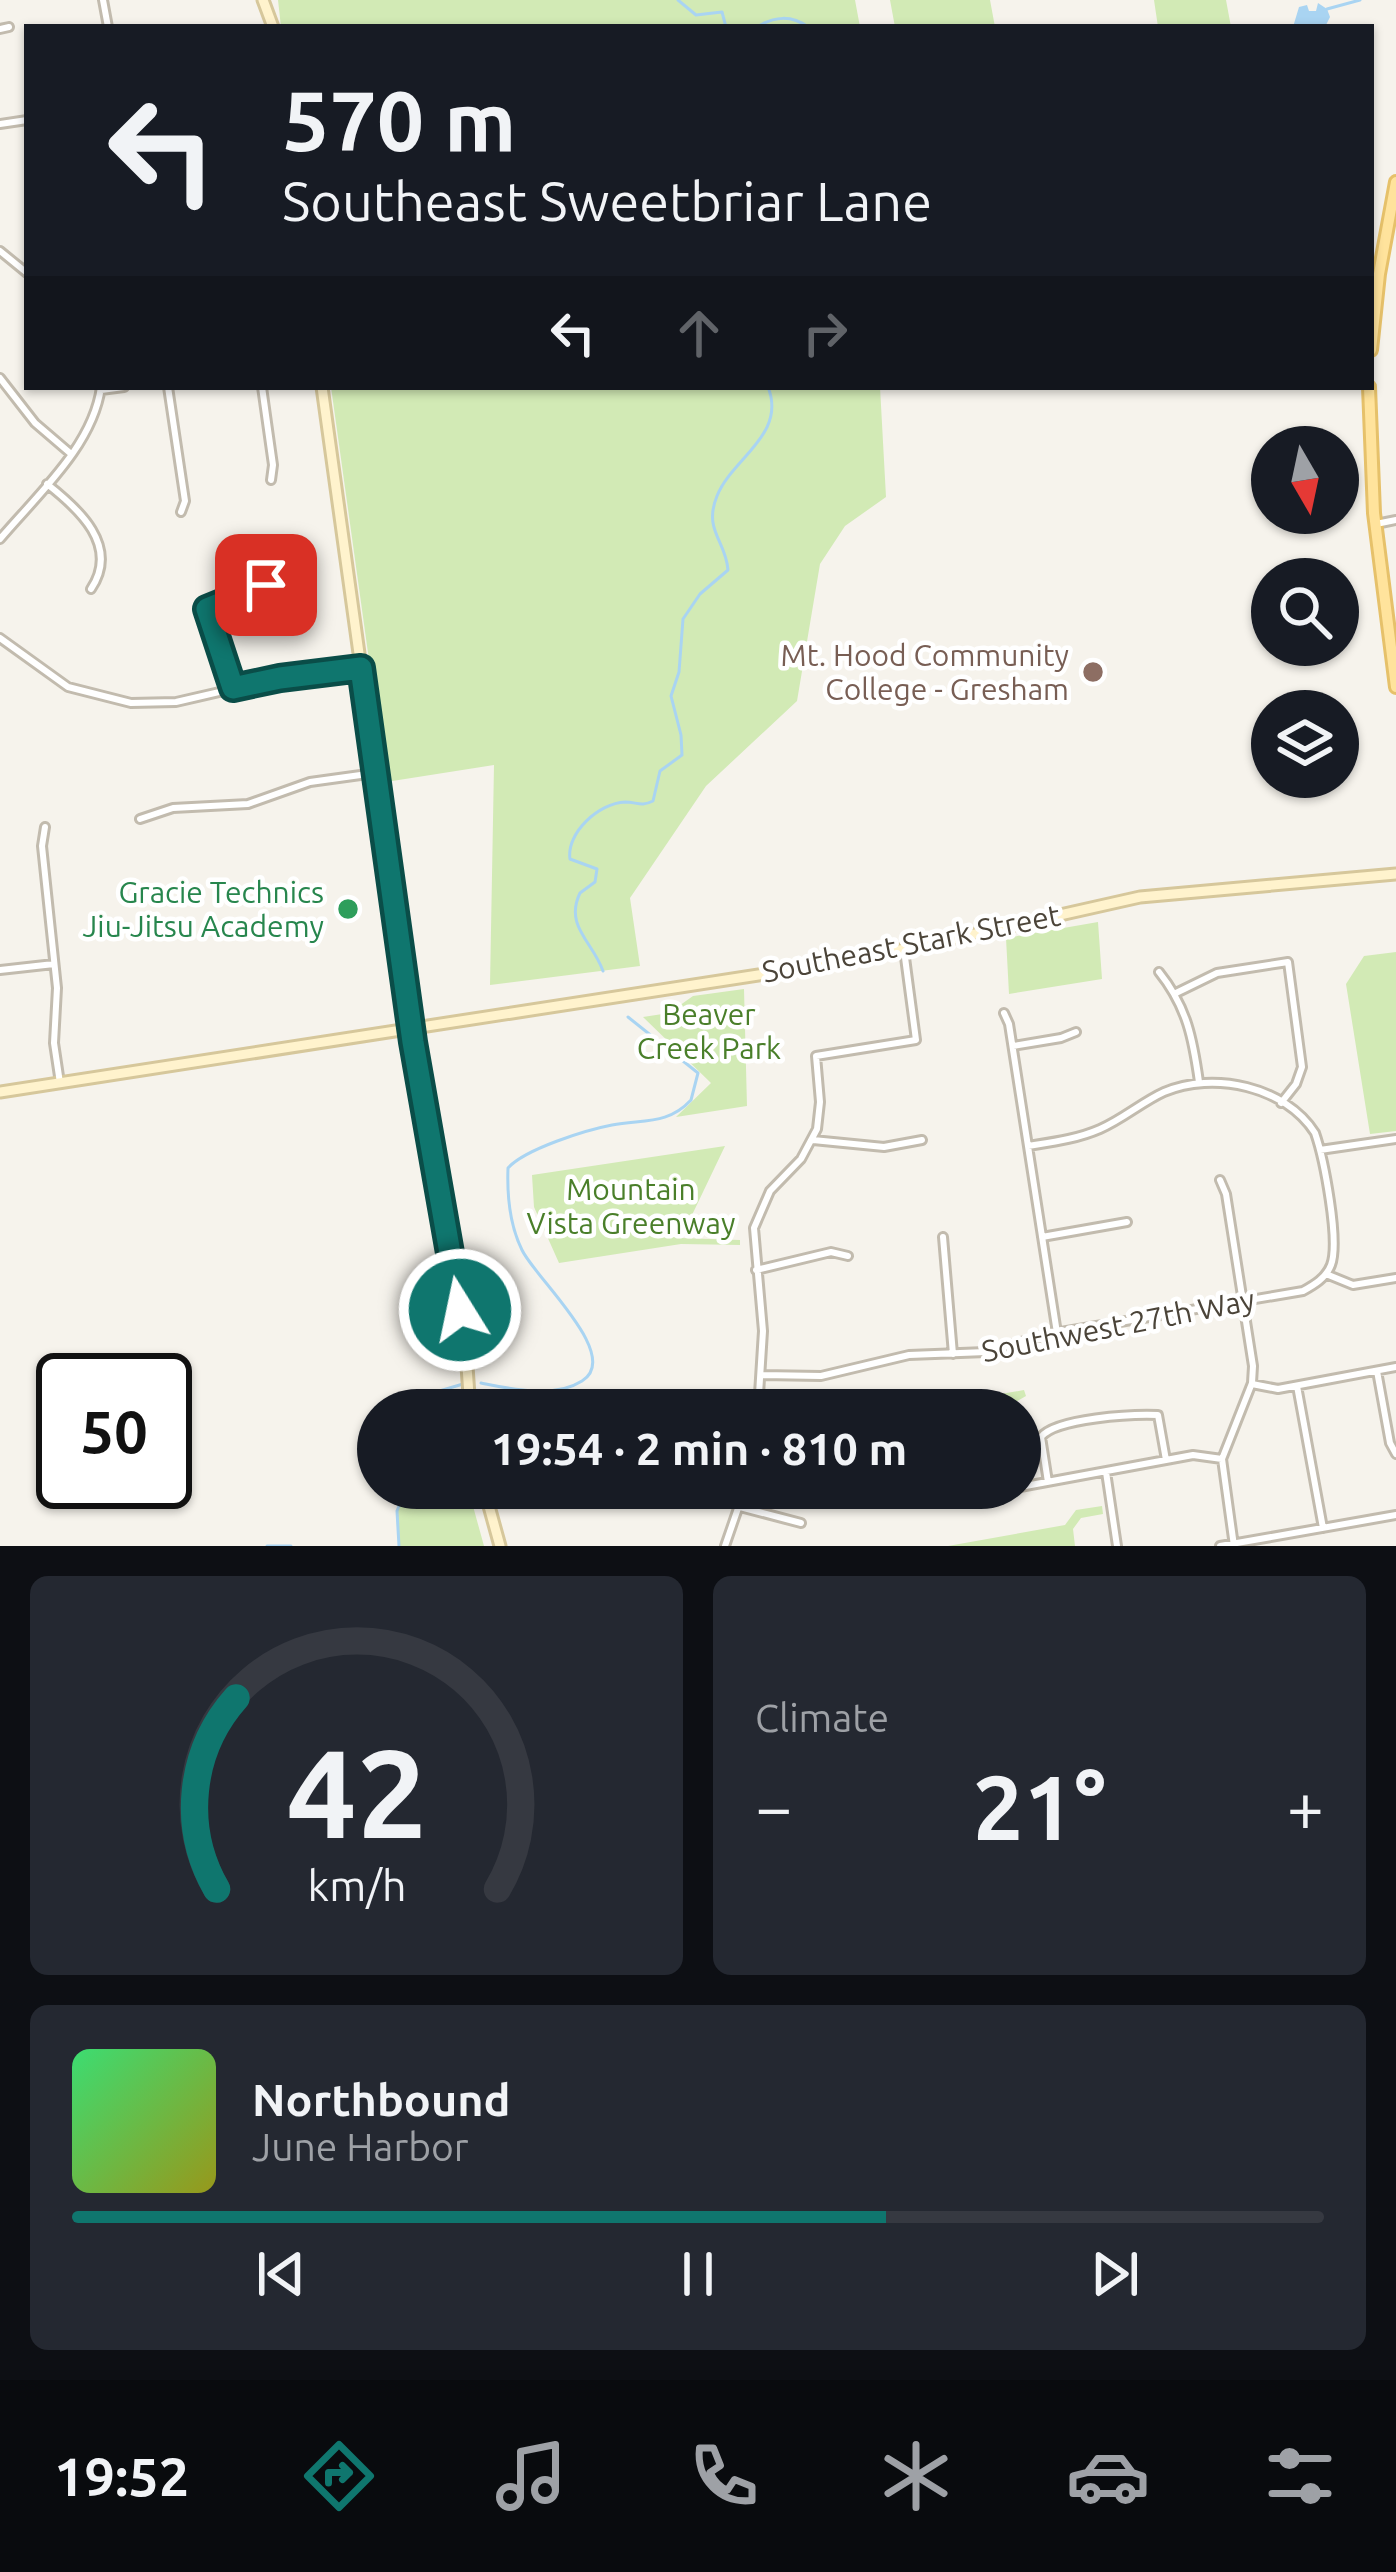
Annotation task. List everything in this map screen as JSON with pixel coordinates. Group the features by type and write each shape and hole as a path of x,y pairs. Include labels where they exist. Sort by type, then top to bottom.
{"main road":[{"path":"1374,318 1396,182"},
{"path":"322,390 411,1026 465,1337 469,1389"},
{"path":"1370,390 1376,524 1393,621 1386,627 1394,653 1396,687"},
{"name":"Southeast Stark Street","path":"0,1092 904,950 1139,897 1396,874"},
{"path":"490,1509 500,1546"}],"street":[{"path":"0,251 24,271"},
{"path":"0,378 35,423 70,453"},
{"path":"2,533 70,453 94,416 101,390"},
{"path":"168,390 185,500 181,512"},
{"path":"262,390 271,480"},
{"path":"46,484 75,506 92,530 101,566 91,589"},
{"path":"1376,524 1396,520"},
{"path":"233,688 207,609 266,585 285,583"},
{"path":"0,638 50,676 100,698 160,704 280,678 361,668"},
{"path":"140,819 173,808 248,804 310,782 375,773"},
{"path":"45,826 42,846 60,1083"},
{"path":"760,1389 763,1331 752,1244 760,1210 812,1140 820,1102 816,1056 916,1040 904,950"},
{"path":"1176,993 1217,973 1288,962 1302,1067 1301,1076 1281,1103"},
{"path":"0,970 54,964"},
{"path":"1159,972 1176,993 1192,1030 1199,1082"},
{"path":"1004,1013 1057,1333"},
{"path":"1012,1046 1076,1032"},
{"path":"1028,1146 1098,1130 1161,1093 1199,1082 1241,1085 1281,1103 1310,1125 1320,1150 1334,1243 1326,1274 1353,1285 1396,1278"},
{"path":"1320,1150 1396,1139"},
{"path":"812,1140 884,1148 922,1140"},
{"path":"1220,1180 1250,1341 1252,1384 1222,1459 1234,1545"},
{"path":"1042,1237 1127,1222"},
{"path":"943,1237 953,1354"},
{"path":"756,1270 831,1252 848,1256"},
{"name":"Southwest 27th Way","path":"762,1375 820,1376 908,1355 1006,1349 1057,1333 1303,1291 1326,1274"},
{"path":"1252,1384 1271,1389 1297,1386 1396,1367"},
{"path":"1377,1371 1395,1454"},
{"path":"1297,1386 1323,1528"},
{"path":"1048,1482 1041,1437 1048,1428 1158,1414 1166,1460"},
{"path":"1041,1483 1193,1455 1222,1459"},
{"path":"1106,1472 1117,1546"},
{"path":"725,1546 739,1509"},
{"path":"748,1509 802,1523"},
{"path":"1220,1546 1396,1515"}],"green space":[{"path":"278,0 855,0 859,24 281,24"},
{"path":"890,0 990,0 994,24 894,24"},
{"path":"1154,0 1226,0 1230,24 1158,24"},
{"path":"331,390 880,390 886,497 845,526 820,564 797,701 706,786 630,898 640,966 490,985 494,765 386,782"},
{"path":"1098,922 1102,979 1009,994 1006,938"},
{"path":"1396,952 1396,1131 1370,1134 1346,984 1364,956"},
{"name":"Beaver Creek Park","path":"744,989 747,1106 676,1117 711,1083 643,1017 669,1013 693,996"},
{"name":"Mountain Vista Greenway","path":"725,1146 681,1238 740,1240 740,1245 681,1244 559,1263 534,1207 532,1175"},
{"path":"1102,1506 1103,1514 1081,1518 1073,1529 1075,1546 948,1546 1065,1525 1076,1510"},
{"path":"397,1509 474,1509 484,1546 400,1546"}],"water":[{"path":"1318,3 1327,9 1326,24 1294,24 1299,7 1307,5 1309,11 1316,11"}],"waterway":[{"path":"678,0 696,15 722,12 725,24"},
{"path":"1327,9 1360,0"},
{"path":"764,24 783,18 803,24"},
{"path":"603,971 575,915 580,893 595,882 597,869 570,859 570,849 586,821 605,808 653,801 660,771 682,755 671,696 679,672 683,619 700,594 728,570 713,508 724,482 764,433 772,404 769,390"},
{"path":"481,1383 559,1390 582,1381 592,1369 584,1336 518,1241 510,1210 508,1168 557,1141 664,1117 691,1100 698,1073 628,1017"},
{"path":"446,1389 463,1384"},
{"path":"398,1509 399,1546"},
{"path":"267,1546 291,1546"}],"place":[{"name":"Mt. Hood Community College - Gresham","path":"1093,672"},
{"name":"Gracie Technics Jiu-Jitsu Academy","path":"348,909"}],"route":[{"path":"266,585 207,609 233,688 361,668 413,1042 460,1310"}]}
